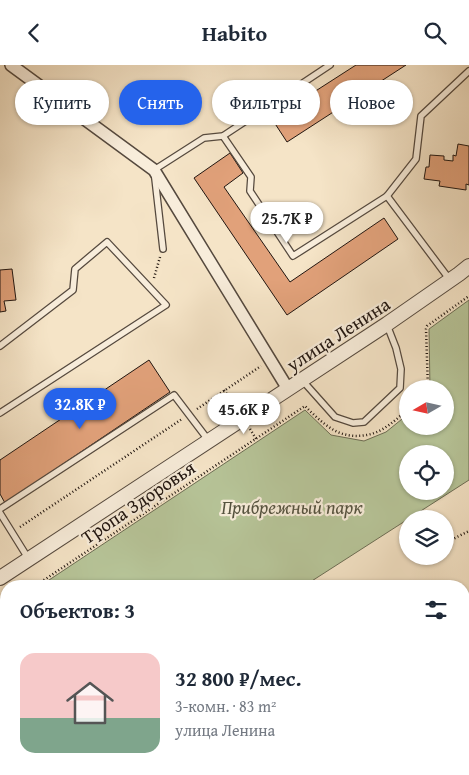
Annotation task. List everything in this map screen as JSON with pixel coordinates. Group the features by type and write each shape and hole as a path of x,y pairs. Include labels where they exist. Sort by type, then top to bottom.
{"street":[{"path":"11,65 154,170 288,389"},
{"name":"улица Ленина","path":"0,578 462,274"}],"lane":[{"path":"162,249 154,170 204,138 223,136 330,65"},
{"path":"223,136 250,177 250,191 292,256 387,195 416,159 421,117 469,71"},
{"path":"387,195 462,274"},
{"path":"0,346 73,290 75,269 107,243 166,305 0,413"},
{"path":"302,380 335,417 353,423 364,422 400,389 402,369 387,324"},
{"path":"29,559 0,511 174,395 209,441"}],"path":[{"path":"151,289 162,249"},
{"path":"428,380 427,326 469,296"},
{"path":"12,532 270,359"},
{"name":"Тропа Здоровья","path":"44,580 305,406 331,429 341,434 355,436 376,433 399,416"},
{"path":"454,538 469,531"}],"green space":[{"name":"Прибрежный парк","path":"469,300 469,480 454,490 454,445 399,445 399,500 438,500 422,510 399,510 399,525 313,580 49,580 305,410 331,435 364,441 386,432 399,421 399,435 454,435 454,380 430,380 429,329"}],"building":[{"path":"356,65 406,65 383,80 333,80"},
{"path":"330,82 330,114 320,121 320,88"},
{"path":"276,125 313,125 287,142"},
{"path":"458,144 469,146 469,185 466,184 466,190 439,186 440,181 424,179 426,167 429,167 430,155 444,156 444,160 453,161 453,155 456,156"},
{"path":"230,153 243,173 224,187 290,282 384,218 398,239 287,315 194,178"},
{"path":"12,269 16,300 4,301 6,311 0,312 0,270"},
{"path":"149,360 170,392 5,503 0,494 0,460"}]}
